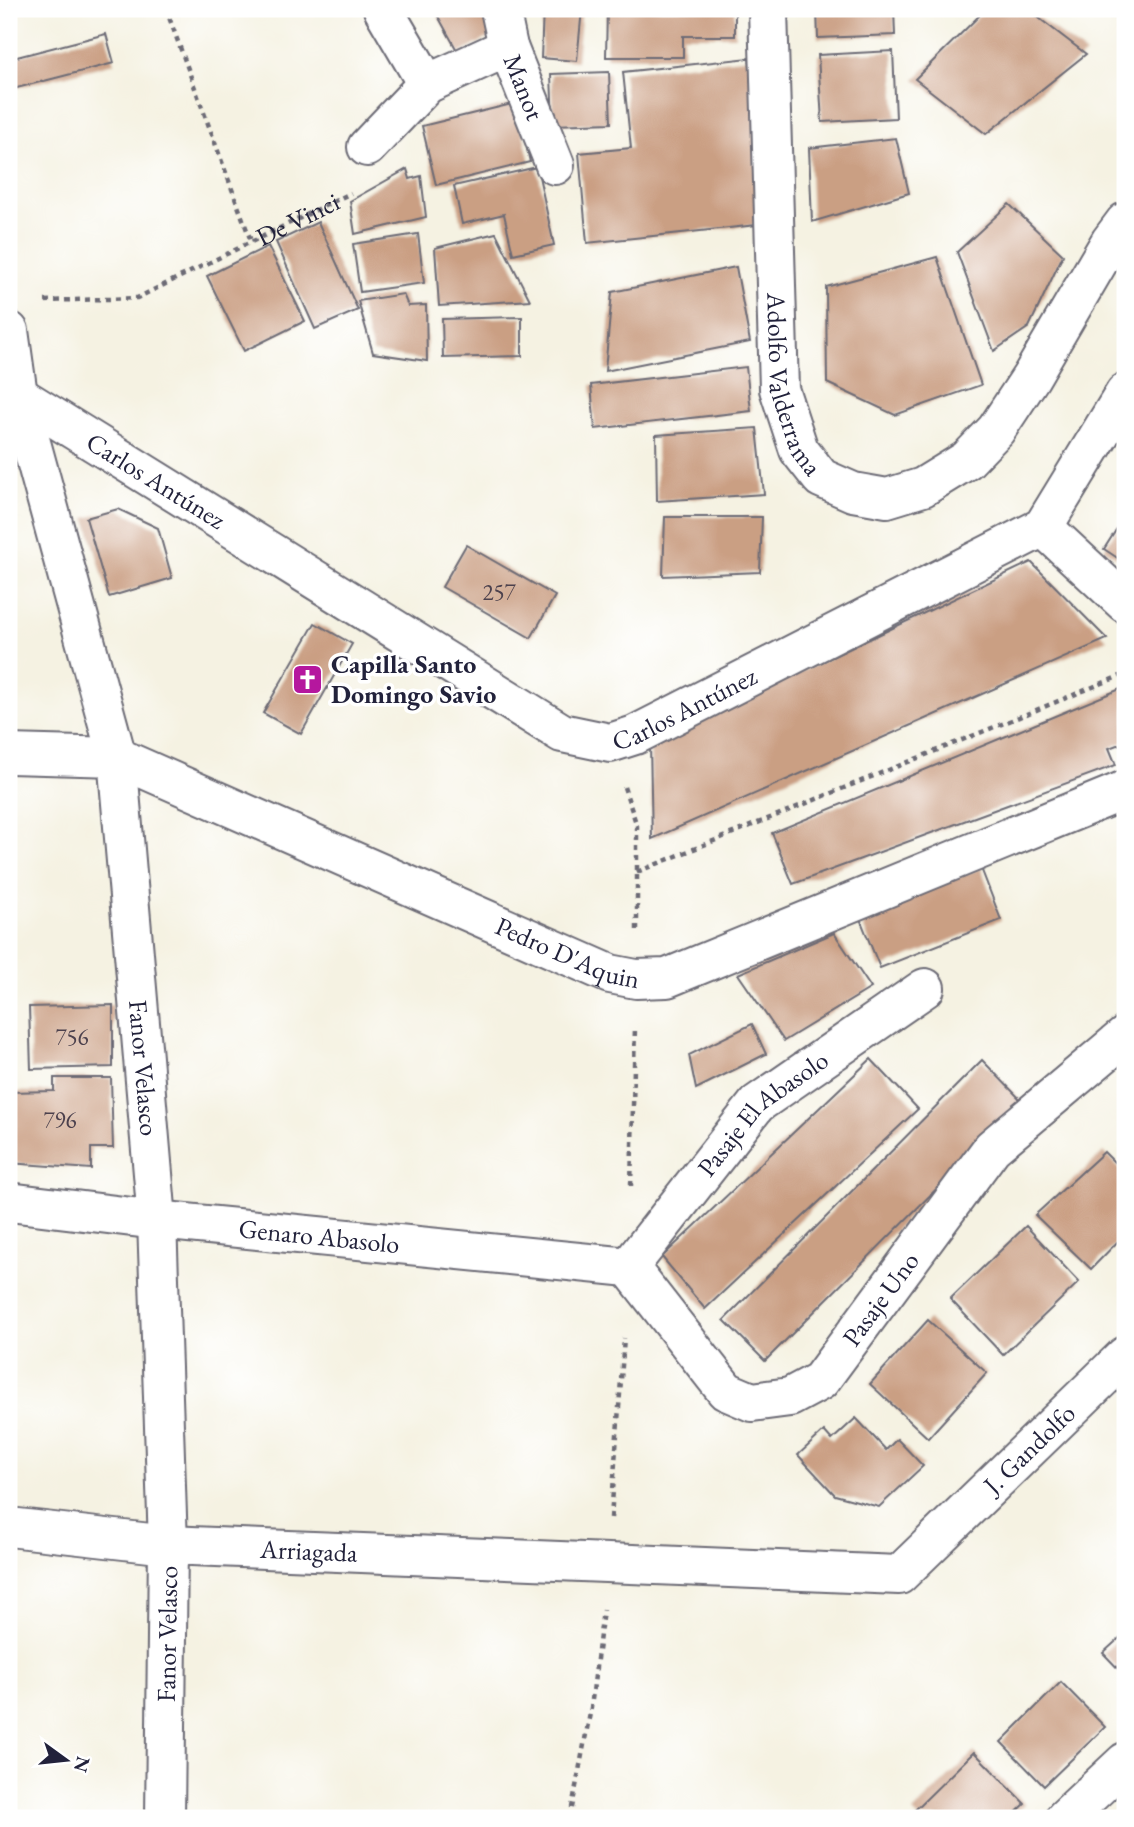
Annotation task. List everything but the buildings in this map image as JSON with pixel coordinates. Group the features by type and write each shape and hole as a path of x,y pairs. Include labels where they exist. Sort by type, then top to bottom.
{"street":[{"path":"383,9 427,84"},
{"name":"Manot","path":"500,9 508,47 555,165"},
{"name":"Adolfo Valderrama","path":"768,9 779,389 799,450 821,478 853,492 887,498 923,487 967,460 996,430 1031,377 1110,242 1125,222"},
{"path":"367,147 427,84 508,47"},
{"name":"Fanor Velasco","path":"9,331 13,409 117,757 157,1220 168,1545 165,1818"},
{"path":"1125,393 1044,527 1125,603"},
{"name":"Carlos Antúnez","path":"13,409 562,733 610,743 635,735 1044,527"},
{"name":"Pedro D'Aquin","path":"9,754 117,757 610,974 636,979 667,978 1125,790"},
{"name":"Pasaje El Abasolo","path":"629,1267 757,1104 925,988"},
{"name":"Pasaje Uno","path":"629,1267 726,1391 752,1402 790,1397 820,1381 992,1148 1125,1036"},
{"name":"Genaro Abasolo","path":"9,1202 157,1220 629,1267"},
{"name":"J. Gandolfo","path":"608,1562 900,1574 1125,1356"},
{"name":"Arriagada","path":"9,1527 168,1545 608,1562"},
{"path":"1065,1818 1125,1762"}],"path":[{"path":"166,9 251,242"},
{"name":"De Vinci","path":"34,302 137,298 384,176 367,147"},
{"path":"637,872 1125,674"}],"place":[{"name":"Capilla Santo Domingo Savio","path":"308,679"}]}
